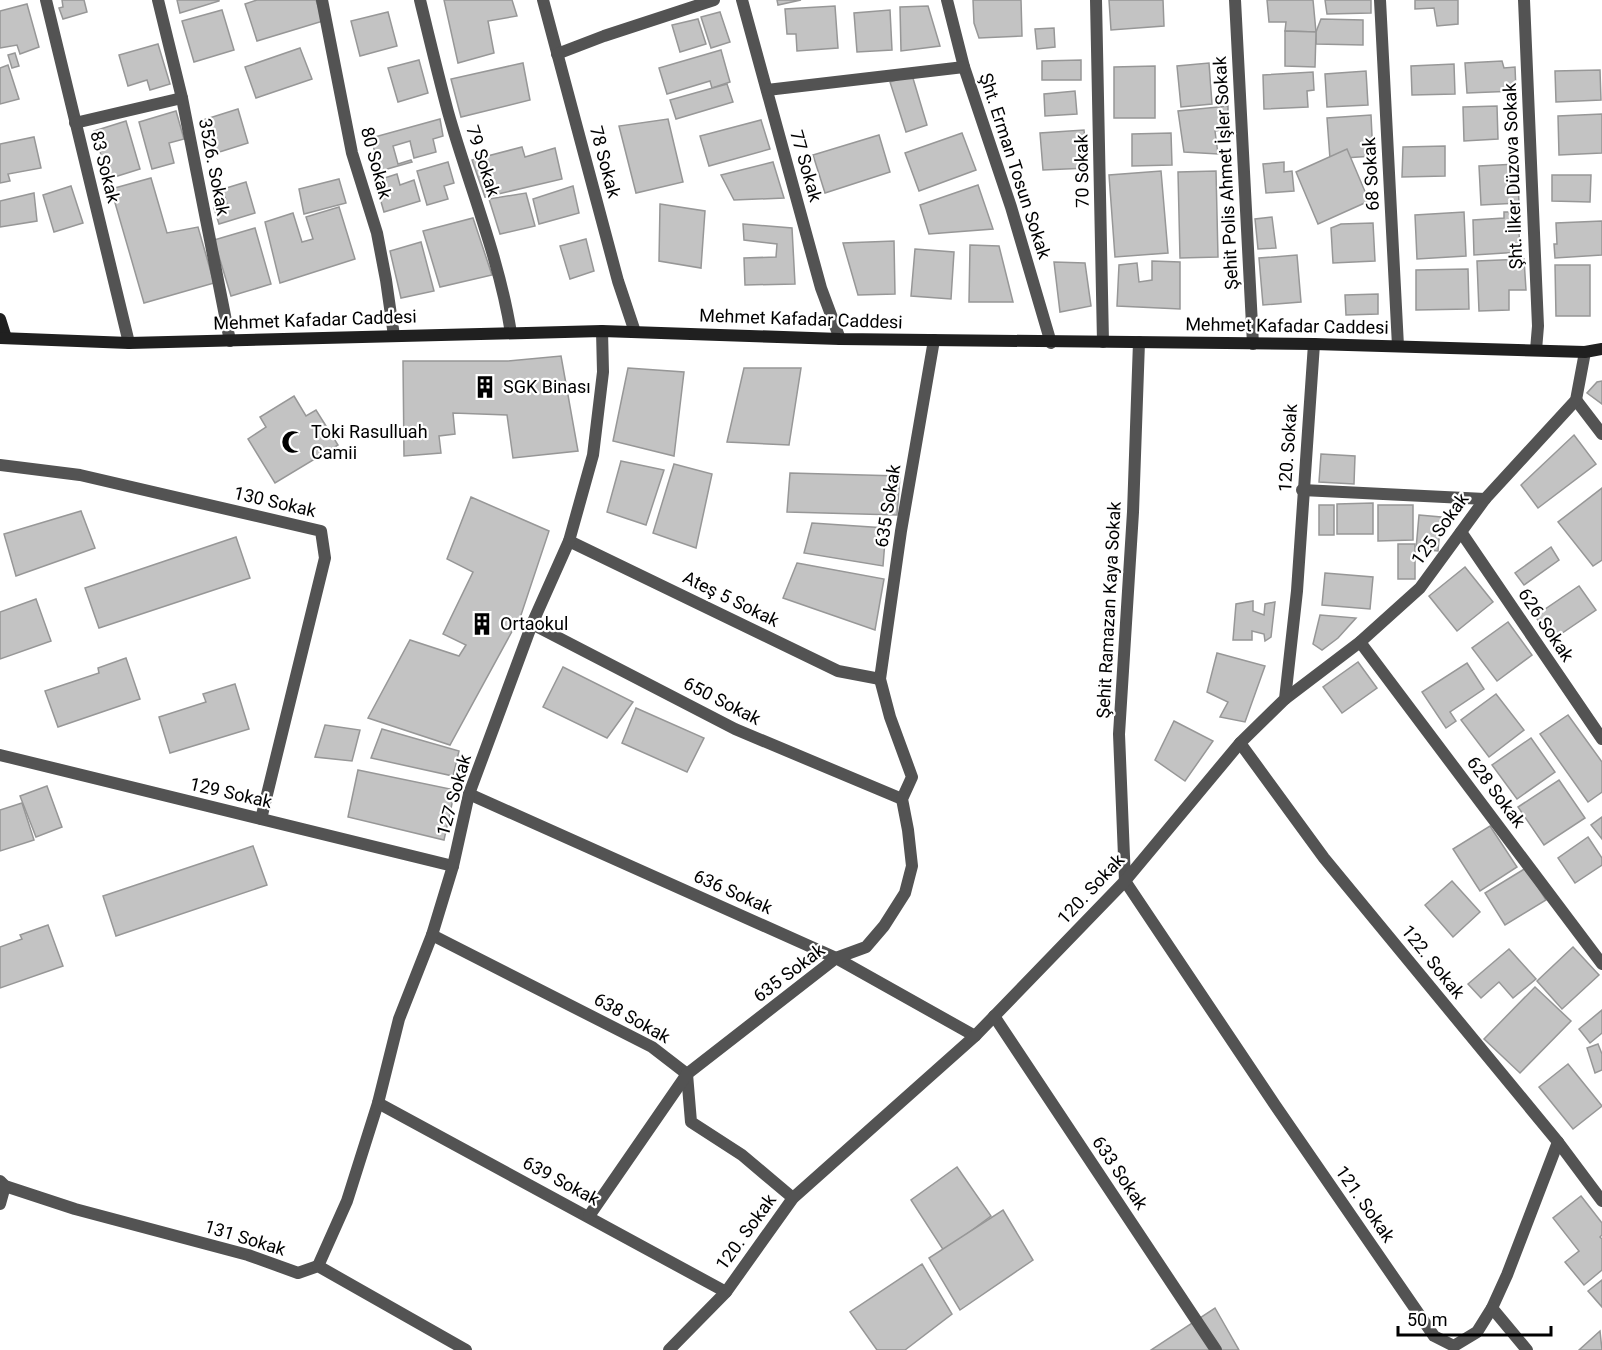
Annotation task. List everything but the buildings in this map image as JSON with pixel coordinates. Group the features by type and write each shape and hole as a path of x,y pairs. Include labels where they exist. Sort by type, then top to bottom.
{"main road":[{"path":"0,319 3,338"},
{"name":"Mehmet Kafadar Caddesi","path":"3,338 129,343 602,331 840,339 1314,344 1585,352 1602,350"}],"street":[{"name":"83 Sokak","path":"46,0 129,343"},
{"name":"3526. Sokak","path":"158,0 182,98 230,341"},
{"name":"80 Sokak","path":"322,0 352,153 377,233 394,336"},
{"name":"79 Sokak","path":"420,0 448,112 478,206 507,309 511,333"},
{"name":"78 Sokak","path":"543,0 618,280 636,332"},
{"path":"557,54 714,0"},
{"name":"77 Sokak","path":"742,0 821,288 840,339"},
{"name":"Şht. Erman Tosun Sokak","path":"947,0 964,67 1011,207 1051,342"},
{"name":"70 Sokak","path":"1096,0 1103,342"},
{"name":"Şehit Polis Ahmet İşler Sokak","path":"1235,0 1253,344"},
{"name":"68 Sokak","path":"1380,0 1398,346"},
{"name":"Şht. İlker Düzova Sokak","path":"1524,0 1538,326 1536,350"},
{"path":"767,90 964,67"},
{"path":"75,123 182,98"},
{"name":"127 Sokak","path":"318,1266 347,1200 378,1103 399,1020 432,934 453,866 469,794 532,624 569,541 593,455 603,372 602,331"},
{"name":"635 Sokak","path":"589,1216 687,1074 836,958 866,947 884,926 905,893 912,866 909,830 902,799 912,777 890,717 880,679 901,531 934,340"},
{"name":"Şehit Ramazan Kaya Sokak","path":"1125,881 1119,734 1133,512 1139,342"},
{"name":"120. Sokak","path":"669,1350 726,1292 793,1198 975,1036 1125,881 1240,742 1285,699 1297,591 1302,490 1314,344"},
{"path":"1585,352 1576,400 1602,434"},
{"name":"125 Sokak","path":"1285,699 1360,642 1420,588 1485,499 1576,400"},
{"name":"130 Sokak","path":"0,465 80,475 321,531 326,558 261,819"},
{"path":"1302,490 1485,499"},
{"name":"626 Sokak","path":"1461,532 1602,739"},
{"name":"Ateş 5 Sokak","path":"569,541 838,671 880,679"},
{"name":"650 Sokak","path":"532,624 735,729 902,799"},
{"name":"628 Sokak","path":"1360,642 1602,964"},
{"name":"122. Sokak","path":"1240,742 1324,858 1557,1142 1602,1201"},
{"name":"129 Sokak","path":"0,755 453,866"},
{"name":"636 Sokak","path":"469,794 836,958 975,1036"},
{"name":"121. Sokak","path":"1125,881 1275,1106 1434,1336 1454,1346 1477,1332 1492,1308 1507,1275 1557,1142"},
{"name":"638 Sokak","path":"432,934 652,1047 687,1074"},
{"name":"633 Sokak","path":"994,1016 1216,1350"},
{"path":"687,1074 691,1122 742,1155 793,1198"},
{"name":"639 Sokak","path":"378,1103 726,1292"},
{"path":"0,1204 3,1184"},
{"name":"131 Sokak","path":"3,1184 75,1209 248,1255 298,1273 318,1266"},
{"path":"318,1266 466,1350"},
{"path":"1492,1308 1527,1350"}],"place":[{"name":"SGK Binası","path":"485,387"},
{"name":"Toki Rasulluah Camii","path":"293,442"},
{"name":"Ortaokul","path":"482,624"}]}
